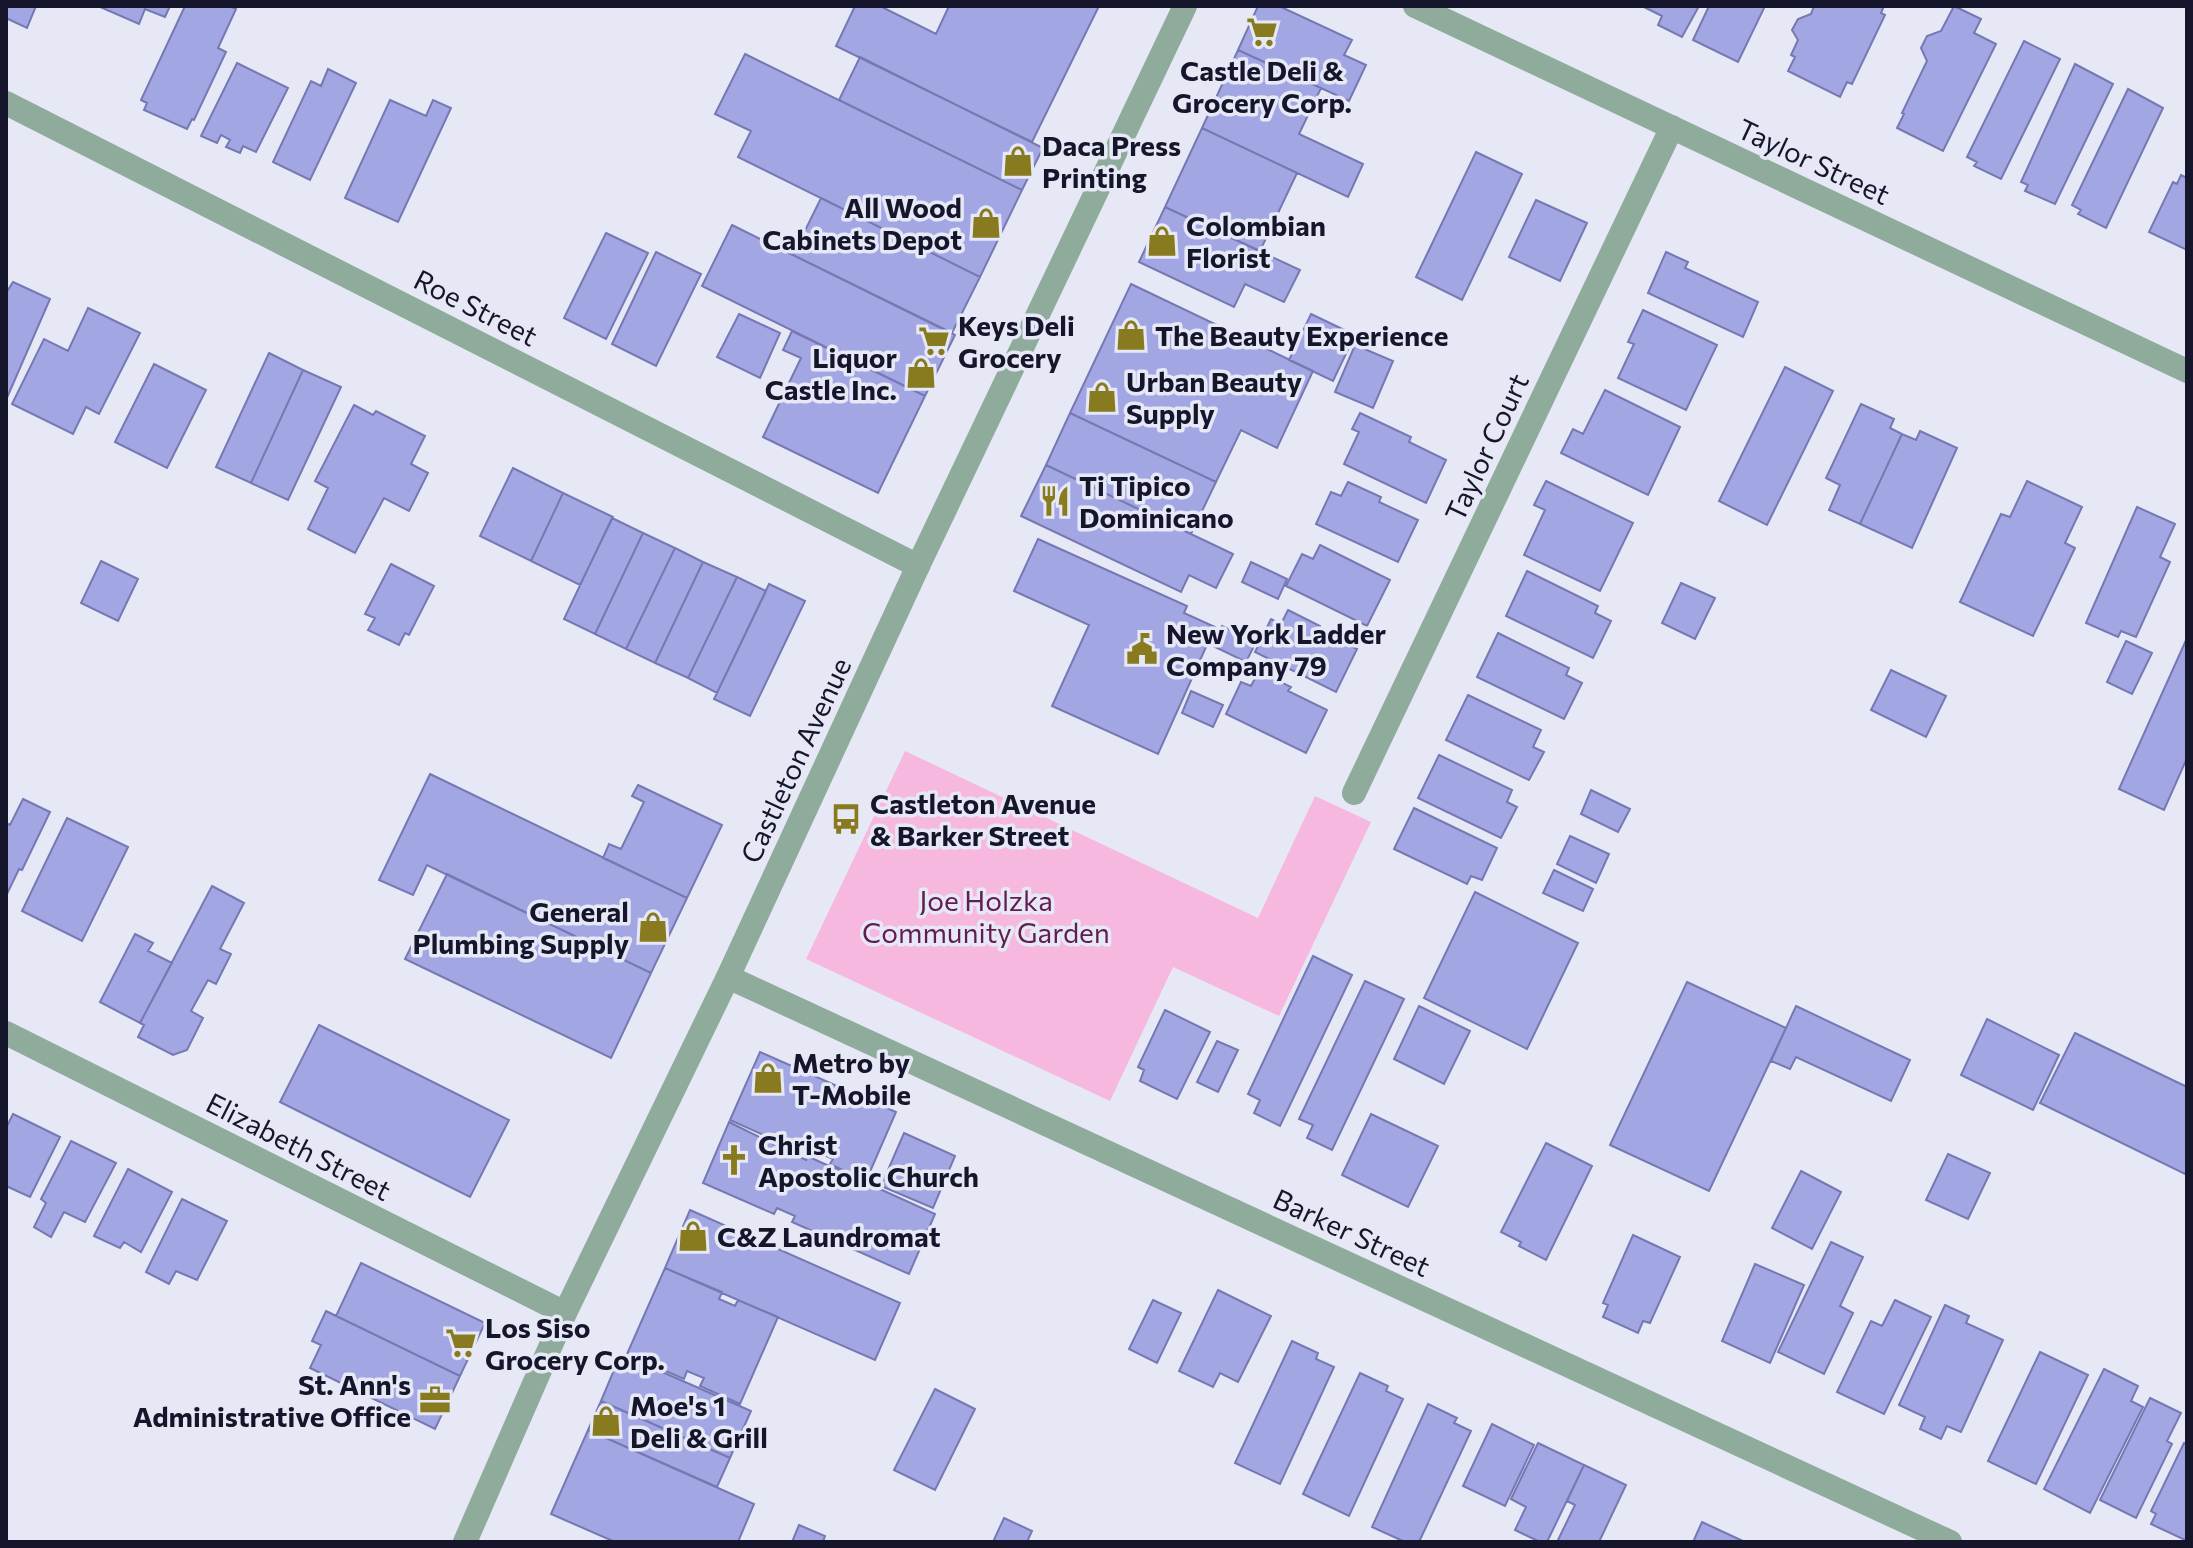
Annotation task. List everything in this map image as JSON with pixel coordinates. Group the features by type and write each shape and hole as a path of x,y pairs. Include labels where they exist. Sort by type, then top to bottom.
{"street":[{"name":"Castleton Avenue","path":"465,1542 565,1313 728,977 918,566 1185,6"},
{"name":"Taylor Street","path":"1415,6 2187,371"},
{"name":"Roe Street","path":"6,103 918,566"},
{"name":"Taylor Court","path":"1354,793 1672,127"},
{"name":"Barker Street","path":"728,977 1950,1542"},
{"name":"Elizabeth Street","path":"6,1033 565,1313"}],"green space":[{"name":"Joe Holzka Community Garden","path":"905,751 1258,918 1315,796 1371,822 1279,1016 1173,967 1110,1101 806,959"}],"building":[{"path":"6,6 36,6 27,28 6,18"},
{"path":"98,6 170,6 165,17 145,9 139,24"},
{"path":"185,6 229,6 236,9 218,48 226,52 187,129 144,110 147,103 141,100"},
{"path":"855,6 880,6 936,34 949,6 1099,6 1032,142 836,46"},
{"path":"1258,6 1279,6 1352,40 1344,55 1366,65 1349,101 1238,50"},
{"path":"1642,6 1699,6 1682,37 1658,25 1662,16"},
{"path":"1709,6 1765,6 1738,62 1693,40"},
{"path":"1814,6 1884,6 1881,13 1885,15 1852,84 1847,82 1840,97 1788,71 1798,40 1792,30 1798,19 1811,14"},
{"path":"1954,6 1981,19 1974,33 1996,44 1943,151 1897,128 1927,61 1921,48 1927,36 1941,31"},
{"path":"2024,41 2060,59 2001,179 1974,166 1977,162 1967,157"},
{"path":"1238,50 1321,88 1299,134 1363,164 1348,197 1202,128"},
{"path":"745,54 1022,190 980,277 738,157 751,131 715,114"},
{"path":"860,57 1043,148 1022,190 839,100"},
{"path":"237,63 288,88 256,152 243,146 240,153 226,147 230,140 221,135 217,143 201,136"},
{"path":"2075,64 2113,84 2055,204 2025,191 2028,185 2021,182"},
{"path":"328,69 356,83 310,180 273,162 311,81 321,86"},
{"path":"2128,89 2163,108 2106,228 2078,214 2081,210 2072,205"},
{"path":"390,100 426,116 433,100 451,108 398,222 345,198"},
{"path":"1202,128 1297,173 1260,251 1165,207"},
{"path":"1476,152 1522,174 1462,300 1416,277"},
{"path":"2181,175 2187,178 2187,250 2149,232 2173,182 2177,184"},
{"path":"821,198 980,277 952,333 793,255"},
{"path":"1536,200 1587,223 1560,281 1509,257"},
{"path":"1165,207 1300,270 1284,302 1245,284 1234,307 1139,262"},
{"path":"732,225 955,335 925,396 702,286"},
{"path":"606,233 648,253 606,339 564,318"},
{"path":"656,252 701,274 656,366 612,344"},
{"path":"1666,252 1688,262 1685,268 1758,302 1743,337 1648,293"},
{"path":"13,282 50,299 6,400 6,293"},
{"path":"1131,284 1313,371 1277,448 1241,430 1216,482 1070,413"},
{"path":"88,308 140,333 99,414 86,407 73,434 12,404 44,339 68,351"},
{"path":"1643,310 1717,345 1686,410 1618,378 1634,344 1628,342"},
{"path":"739,314 780,333 760,378 717,357"},
{"path":"1311,314 1355,335 1333,381 1289,360"},
{"path":"792,331 925,396 878,493 763,437 801,358 783,350"},
{"path":"1355,345 1393,361 1373,408 1335,392"},
{"path":"269,353 303,370 251,483 216,467"},
{"path":"154,364 206,390 167,468 115,442"},
{"path":"1785,367 1833,391 1767,525 1719,501"},
{"path":"303,370 341,387 288,500 251,483"},
{"path":"1605,390 1680,427 1648,495 1561,453 1573,429 1583,434"},
{"path":"1861,404 1894,419 1890,428 1902,434 1860,524 1829,510 1840,485 1826,478"},
{"path":"354,405 373,415 376,411 425,436 411,464 428,473 409,511 384,498 355,553 308,529 328,488 315,481"},
{"path":"1070,413 1216,482 1191,534 1046,465"},
{"path":"1360,413 1411,437 1409,442 1446,460 1426,503 1344,464 1359,432 1352,429"},
{"path":"1920,431 1957,448 1912,548 1860,524 1902,434 1916,440"},
{"path":"1046,465 1233,554 1216,588 1189,575 1181,592 1021,516"},
{"path":"513,468 563,493 531,561 480,536"},
{"path":"1546,481 1633,523 1600,591 1524,555 1545,510 1534,505"},
{"path":"2027,481 2082,507 2065,543 2075,548 2033,636 1960,602 2001,514 2010,517"},
{"path":"1348,482 1381,497 1379,502 1418,520 1398,562 1316,524 1331,492 1341,496"},
{"path":"563,493 613,517 580,585 531,561"},
{"path":"2137,507 2175,524 2160,557 2170,562 2136,637 2121,631 2118,637 2086,623"},
{"path":"612,518 643,533 595,634 564,619"},
{"path":"643,533 675,548 626,649 595,634"},
{"name":"New York Ladder Company 79","path":"1038,539 1187,606 1184,613 1215,627 1158,754 1052,706 1089,625 1014,591"},
{"path":"1320,545 1390,580 1367,626 1286,586 1302,554 1313,559"},
{"path":"675,548 703,562 655,663 626,649"},
{"path":"101,561 138,579 118,621 81,603"},
{"path":"703,562 737,577 688,678 655,663"},
{"path":"1251,562 1287,579 1278,599 1242,582"},
{"path":"391,564 434,586 409,635 405,633 399,645 368,630 375,618 365,614"},
{"path":"1527,571 1598,606 1595,613 1611,621 1593,658 1506,616"},
{"path":"737,577 766,591 717,693 688,678"},
{"path":"1681,583 1715,598 1695,639 1662,623"},
{"path":"769,584 805,601 750,716 714,699"},
{"path":"1288,610 1357,649 1336,692 1255,652 1271,619 1281,624"},
{"path":"1222,626 1256,642 1246,662 1213,646"},
{"path":"1498,633 1569,668 1566,675 1582,683 1564,719 1477,677"},
{"path":"2187,638 2187,758 2164,810 2119,789"},
{"path":"2126,641 2152,653 2132,694 2107,682"},
{"path":"1891,670 1946,696 1926,737 1871,710"},
{"path":"1259,671 1291,687 1288,691 1327,710 1306,753 1226,714 1241,682 1251,686"},
{"path":"1191,691 1223,705 1213,727 1182,713"},
{"path":"1468,695 1541,730 1533,747 1544,752 1529,780 1446,740"},
{"path":"1439,755 1512,790 1507,802 1517,807 1501,838 1418,798"},
{"path":"430,774 687,898 651,973 427,865 413,895 379,880"},
{"path":"638,785 722,825 687,898 603,858 609,844 621,849 644,802 632,796"},
{"path":"1591,790 1630,809 1618,832 1581,814"},
{"path":"23,799 50,812 6,896 6,823 10,825"},
{"path":"1414,808 1497,848 1482,880 1471,876 1467,884 1394,849"},
{"path":"67,818 128,847 82,941 22,911"},
{"path":"1570,836 1609,854 1596,883 1557,864"},
{"path":"1554,870 1593,889 1583,911 1543,893"},
{"path":"447,874 651,973 611,1058 405,959"},
{"path":"212,886 244,903 220,949 231,954 216,984 208,980 191,1011 203,1018 187,1050 173,1055 138,1037 144,1025 140,1023"},
{"path":"1475,892 1578,943 1527,1049 1424,998"},
{"path":"135,934 153,943 148,951 172,963 140,1023 100,1002"},
{"path":"1313,956 1352,975 1280,1126 1254,1113 1260,1100 1248,1094"},
{"path":"1365,981 1404,999 1332,1150 1307,1138 1313,1125 1299,1119"},
{"path":"1687,982 1786,1028 1709,1191 1610,1145"},
{"path":"1419,1006 1470,1031 1444,1084 1394,1059"},
{"path":"1796,1006 1910,1060 1891,1101 1796,1057 1790,1069 1771,1061"},
{"path":"1165,1010 1210,1032 1177,1099 1140,1081 1144,1070 1138,1067"},
{"path":"1987,1019 2059,1055 2033,1110 1961,1075"},
{"path":"319,1025 509,1120 470,1197 280,1102"},
{"path":"2075,1033 2187,1087 2187,1175 2040,1103"},
{"path":"1217,1041 1238,1050 1218,1092 1197,1082"},
{"path":"760,1052 896,1112 866,1181 830,1164 833,1159 800,1144 797,1150 730,1120"},
{"path":"13,1114 60,1137 30,1197 6,1186 6,1128"},
{"path":"1371,1114 1438,1146 1408,1207 1342,1175"},
{"path":"729,1122 806,1160 807,1156 935,1214 909,1274 792,1222 795,1216 777,1208 774,1214 703,1183"},
{"path":"904,1133 955,1156 933,1208 881,1186"},
{"path":"71,1141 116,1163 85,1222 64,1212 51,1237 34,1227 46,1203 41,1199"},
{"path":"1546,1143 1592,1166 1546,1260 1501,1232"},
{"path":"1948,1154 1990,1173 1968,1219 1926,1200"},
{"path":"128,1169 172,1192 141,1252 124,1242 120,1248 94,1236"},
{"path":"1801,1171 1841,1192 1812,1249 1772,1228"},
{"path":"182,1199 227,1221 197,1280 176,1271 169,1284 146,1272"},
{"path":"690,1210 900,1303 875,1360 665,1268"},
{"path":"1633,1235 1680,1257 1650,1323 1643,1321 1638,1333 1603,1317 1608,1305 1603,1303"},
{"path":"1831,1242 1863,1257 1840,1306 1853,1313 1824,1374 1778,1352"},
{"path":"361,1263 485,1323 460,1376 336,1316"},
{"path":"1755,1264 1804,1285 1770,1363 1722,1341"},
{"path":"665,1268 722,1292 719,1299 735,1306 738,1300 778,1317 740,1404 700,1386 704,1378 687,1371 684,1379 627,1354"},
{"path":"1218,1290 1271,1316 1238,1382 1220,1373 1213,1387 1179,1371"},
{"path":"1153,1300 1181,1313 1157,1363 1129,1349"},
{"path":"1895,1300 1931,1317 1884,1414 1837,1392 1871,1321 1882,1326"},
{"path":"1945,1305 1969,1316 1966,1323 2003,1340 1961,1432 1947,1426 1941,1439 1920,1429 1925,1417 1899,1405"},
{"path":"326,1311 460,1376 435,1429 310,1368 321,1345 312,1341"},
{"path":"1292,1341 1318,1353 1316,1359 1334,1367 1280,1484 1235,1463"},
{"path":"2040,1352 2088,1375 2036,1484 1988,1461"},
{"path":"626,1356 751,1411 730,1458 601,1401 614,1370 619,1372"},
{"path":"2104,1369 2138,1386 2131,1401 2143,1407 2090,1513 2044,1489"},
{"path":"1360,1373 1388,1386 1386,1391 1403,1399 1349,1516 1303,1494"},
{"path":"935,1389 975,1409 935,1490 894,1470"},
{"path":"2150,1398 2181,1413 2167,1441 2172,1444 2136,1518 2100,1500"},
{"path":"601,1401 730,1458 717,1487 588,1430"},
{"path":"1428,1404 1457,1418 1454,1423 1471,1431 1419,1542 1405,1542 1372,1527"},
{"path":"1492,1424 1534,1445 1505,1506 1463,1486"},
{"path":"588,1430 754,1504 738,1542 615,1542 551,1514"},
{"path":"1538,1443 1584,1465 1547,1542 1540,1542 1515,1530 1526,1507 1511,1499"},
{"path":"2184,1443 2187,1444 2187,1541 2151,1524 2156,1514 2151,1511"},
{"path":"1584,1465 1626,1485 1599,1542 1557,1542 1575,1505 1567,1501"},
{"path":"1004,1518 1032,1531 1027,1542 993,1542"},
{"path":"1702,1522 1745,1542 1693,1542"},
{"path":"799,1525 825,1536 823,1542 792,1542"}],"place":[{"name":"Castle Deli & Grocery Corp.","path":"1262,32"},
{"name":"Daca Press Printing","path":"1018,161"},
{"name":"All Wood Cabinets Depot","path":"986,223"},
{"name":"Colombian Florist","path":"1162,241"},
{"name":"The Beauty Experience","path":"1131,335"},
{"name":"Keys Deli Grocery","path":"934,341"},
{"name":"Liquor Castle Inc.","path":"921,373"},
{"name":"Urban Beauty Supply","path":"1102,397"},
{"name":"Ti Tipico Dominicano","path":"1055,501"},
{"name":"New York Ladder Company 79","path":"1142,649"},
{"name":"Castleton Avenue & Barker Street","path":"846,819"},
{"name":"General Plumbing Supply","path":"653,927"},
{"name":"Metro by T-Mobile","path":"768,1078"},
{"name":"Christ Apostolic Church","path":"734,1160"},
{"name":"C&Z Laundromat","path":"693,1236"},
{"name":"Los Siso Grocery Corp.","path":"461,1343"},
{"name":"St. Ann's Administrative Office","path":"435,1400"},
{"name":"Moe's 1 Deli & Grill","path":"606,1421"}]}
